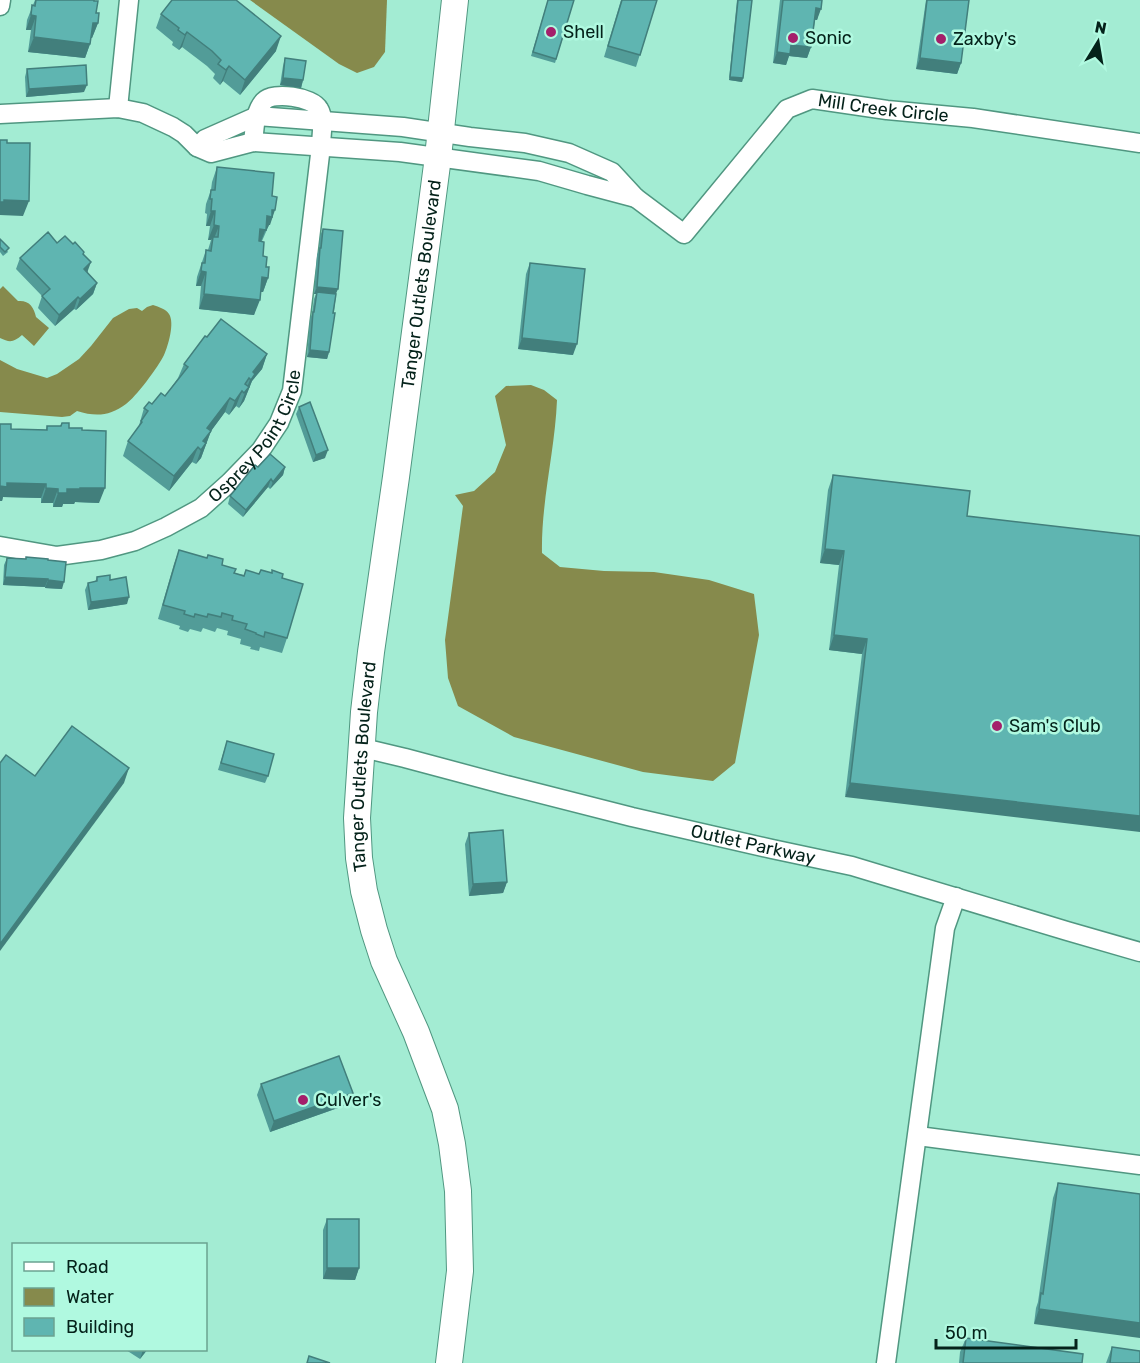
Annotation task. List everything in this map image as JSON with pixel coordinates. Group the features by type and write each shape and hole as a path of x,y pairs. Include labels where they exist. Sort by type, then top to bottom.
{"street":[{"path":"0,6 1,0"},
{"path":"118,108 129,0"},
{"name":"Tanger Outlets Boulevard","path":"449,1363 460,1271 458,1202 452,1144 445,1109 416,1032 384,961 374,930 364,891 359,858 357,818 364,712 371,652 439,145 455,0"},
{"path":"253,142 259,108 266,99 275,96 305,99 316,103 321,111 322,122 403,127 439,145 636,198"},
{"name":"Mill Creek Circle","path":"636,198 684,234 787,109 812,99 887,110 973,118 1140,144"},
{"path":"0,114 118,108 143,113 173,127 197,147 211,153 253,142 400,152 439,145 525,142 569,153 612,172 636,198"},
{"path":"197,147 205,139 257,117"},
{"name":"Osprey Point Circle","path":"0,546 57,556 101,550 135,541 201,508 261,450 279,423 292,391 322,122"},
{"name":"Outlet Parkway","path":"363,748 633,817 852,866 1140,952"},
{"path":"886,1363 945,928 956,897"},
{"path":"918,1136 1140,1165"}],"water":[{"path":"250,0 387,0 385,52 374,67 357,73 339,64"},
{"path":"3,286 18,301 30,305 36,317 49,328 34,346 22,335 12,341 0,338 0,289"},
{"path":"153,305 164,309 171,318 169,340 157,366 141,389 126,404 108,413 97,415 77,411 70,416 62,417 0,412 0,360 17,369 47,378 79,359 113,318 129,309 137,308 142,311"},
{"path":"531,385 544,390 557,400 542,534 542,553 560,567 654,572 709,580 754,594 759,635 735,763 713,781 643,772 514,737 458,706 448,678 445,640 463,506 455,495 474,491 495,472 506,445 495,396 506,386"}],"building":[{"path":"36,0 98,1 96,13 99,13 98,23 93,23 90,44 34,37 36,16 31,15 32,5 35,6"},
{"path":"172,0 236,0 281,36 245,80 229,66 226,70 218,64 221,60 212,51 187,32 185,35 178,30 179,28 161,14"},
{"name":"Shell","path":"548,0 574,0 556,59 533,52"},
{"path":"622,0 657,0 640,55 608,46"},
{"path":"738,0 752,0 743,78 730,77"},
{"name":"Sonic","path":"783,0 822,0 821,9 816,8 811,47 791,45 790,54 777,52"},
{"name":"Zaxby's","path":"927,0 969,0 961,63 920,58"},
{"path":"285,58 306,61 303,80 283,78"},
{"path":"86,65 87,85 29,89 27,69"},
{"path":"0,140 7,140 7,143 30,143 29,201 4,200 0,202"},
{"path":"217,167 274,173 272,196 277,197 275,210 272,210 272,217 267,216 266,230 260,229 259,241 264,242 263,256 267,257 266,267 269,267 268,278 262,277 260,300 204,294 206,272 201,271 202,263 205,263 206,250 211,251 213,237 218,237 219,226 214,225 215,211 211,211 212,199 210,199 211,190 215,190"},
{"path":"323,229 343,231 338,289 317,287"},
{"path":"48,232 57,243 65,236 73,244 75,242 91,262 84,269 97,283 59,315 42,296 50,289 20,258"},
{"path":"0,239 9,248 5,252 0,247"},
{"path":"530,263 585,269 577,344 522,338"},
{"path":"317,292 336,294 329,352 310,350"},
{"path":"221,319 267,354 253,372 255,374 251,380 249,378 245,384 249,387 244,393 242,391 235,401 230,398 207,428 211,431 203,441 206,443 201,450 198,447 174,476 128,441 148,411 144,408 149,402 152,404 161,393 165,396 188,367 184,364"},
{"path":"310,402 328,450 316,455 299,407"},
{"path":"62,423 69,423 69,428 106,431 105,488 67,489 67,493 58,493 58,489 46,488 46,484 7,483 7,487 0,486 0,424 11,424 11,429 47,430 47,426 61,426"},
{"path":"270,454 285,467 273,482 271,479 246,510 230,496 255,465 258,467"},
{"name":"Sam's Club","path":"833,475 970,491 967,516 1140,536 1140,816 850,783 867,639 834,635 844,551 825,549"},
{"path":"179,550 207,558 208,555 223,559 222,565 236,569 234,573 244,576 246,570 259,574 261,570 272,573 272,570 283,574 282,578 303,584 287,638 265,632 264,637 256,634 245,629 247,624 232,620 233,616 222,613 221,617 195,614 194,617 184,614 185,611 163,605"},
{"path":"26,557 66,562 64,582 5,577 7,558 26,559"},
{"path":"110,575 110,580 126,577 129,597 91,602 88,583 97,581 97,577"},
{"path":"72,726 129,768 0,944 0,763 6,755 35,776"},
{"path":"227,741 274,754 268,776 221,763"},
{"path":"503,830 507,882 473,884 469,833"},
{"name":"Culver's","path":"339,1056 353,1093 274,1121 261,1084"},
{"path":"1058,1183 1140,1194 1140,1323 1039,1309"},
{"path":"327,1219 359,1219 359,1268 327,1268"},
{"path":"966,1338 1083,1354 1082,1363 963,1363"},
{"path":"1112,1347 1140,1351 1140,1363 1110,1363"},
{"path":"309,1356 330,1363 307,1363"}],"place":[{"name":"Shell","path":"551,32"},
{"name":"Sonic","path":"793,38"},
{"name":"Zaxby's","path":"941,39"},
{"name":"Sam's Club","path":"997,726"},
{"name":"Culver's","path":"303,1100"}]}
